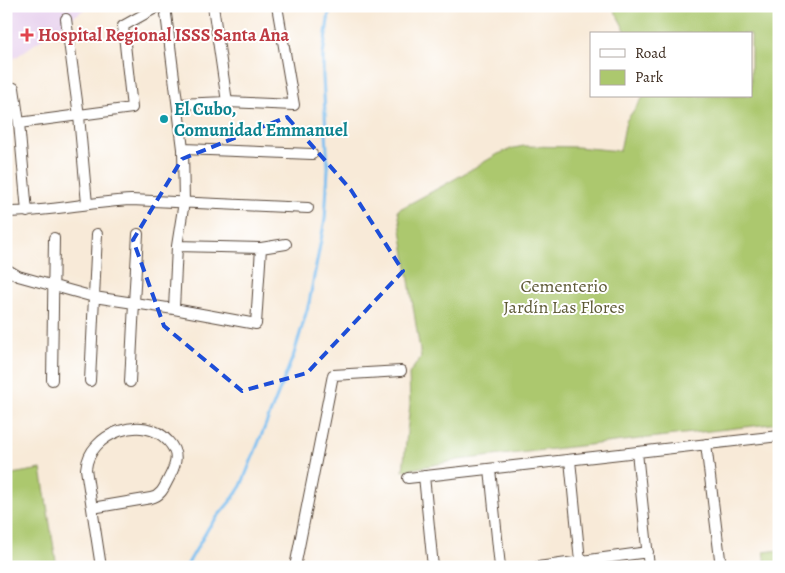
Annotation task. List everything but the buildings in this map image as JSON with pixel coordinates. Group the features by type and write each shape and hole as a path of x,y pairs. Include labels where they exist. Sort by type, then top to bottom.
{"street":[{"path":"19,123 132,108 123,26 159,6"},
{"path":"165,6 183,149 184,202 177,246 174,309"},
{"path":"213,6 226,102"},
{"path":"178,104 226,102 294,105 277,6"},
{"path":"66,19 79,116 87,204"},
{"path":"14,88 27,212"},
{"path":"183,149 312,154"},
{"path":"6,212 27,212 131,200 308,208"},
{"path":"90,381 98,234"},
{"path":"130,382 138,234"},
{"path":"52,380 54,238"},
{"path":"177,246 261,248 286,244"},
{"path":"6,269 18,276 94,297 256,324 261,248"},
{"path":"294,567 333,375 401,371"},
{"path":"92,508 156,497 160,494 176,460 173,446 158,432 140,427 122,430 111,435 103,440 88,458 86,469 101,567"},
{"path":"408,478 779,436"},
{"path":"706,444 721,567"},
{"path":"637,452 649,567"},
{"path":"570,460 580,561"},
{"path":"490,469 500,567"},
{"path":"424,476 433,567"},
{"path":"538,567 648,552"}],"highlighted area":[{"path":"287,117 351,190 403,271 307,373 242,391 164,326 133,240 182,159"}],"shaded area":[{"name":"Hospital Regional ISSS Santa Ana","path":"6,6 89,6 6,64"}],"green space":[{"name":"Cementerio Jardín Las Flores","path":"612,6 779,6 779,423 458,460 403,471 410,404 409,374 421,357 398,210 498,154 514,148 524,146 577,147 620,151 626,121 643,98 752,98 752,32 626,32"},
{"path":"41,469 57,567 6,567 6,475"},
{"path":"779,550 779,567 766,567 764,552"}],"waterway":[{"path":"186,567 209,527 241,486 294,354 309,303 325,219 328,169 323,55 330,6"}],"place":[{"name":"Hospital Regional ISSS Santa Ana","path":"27,35"},
{"name":"El Cubo, Comunidad Emmanuel","path":"164,119"}]}
